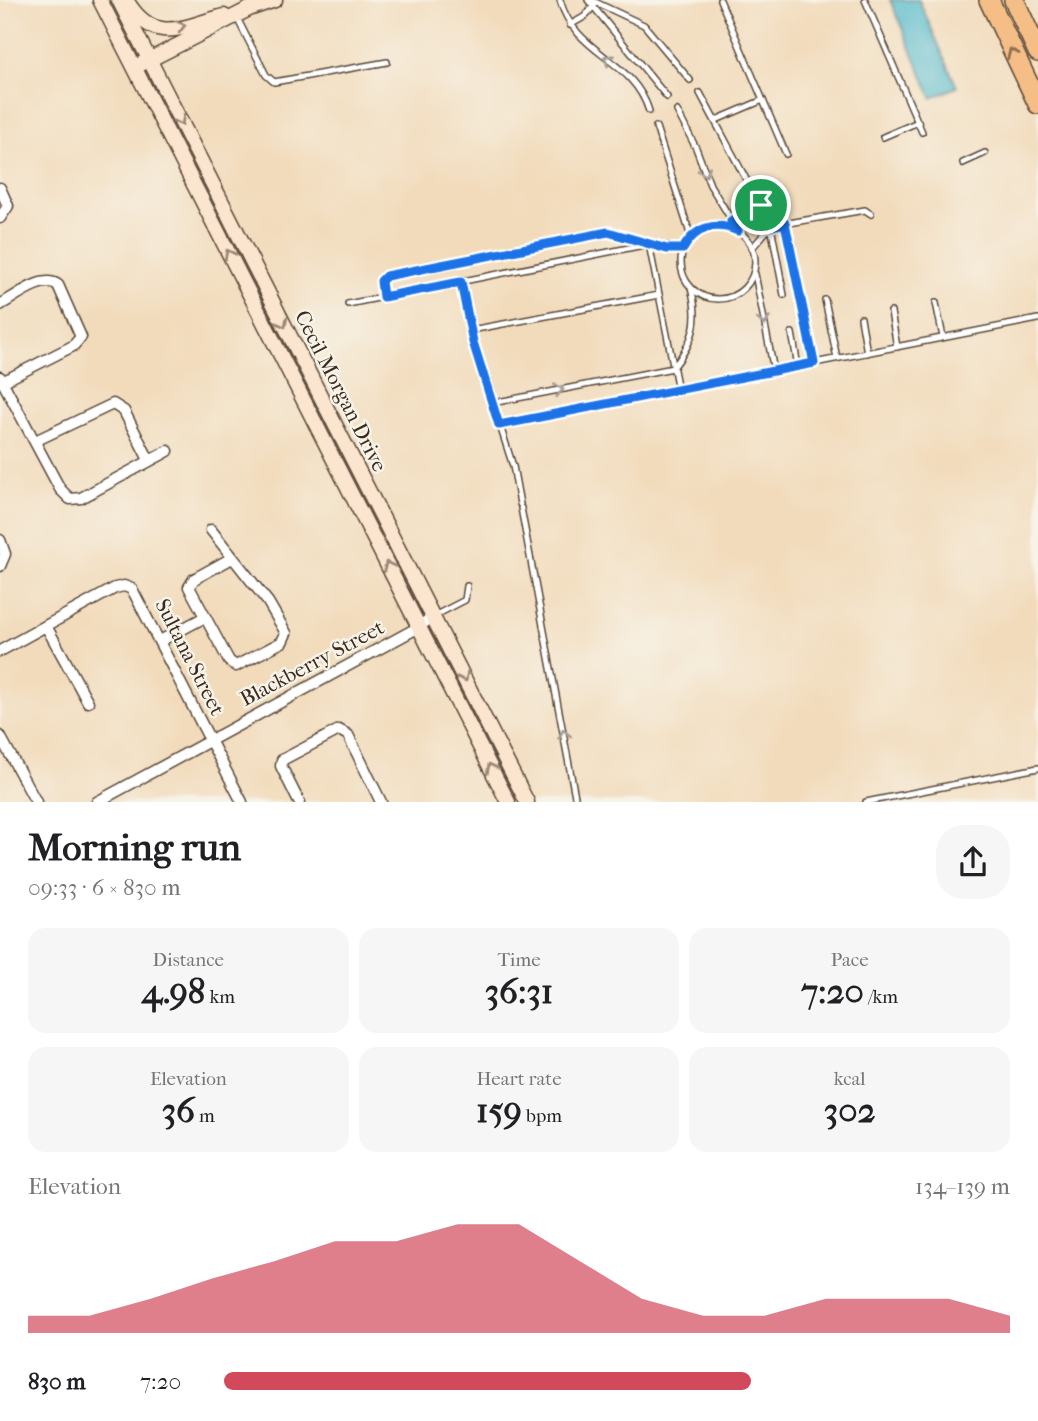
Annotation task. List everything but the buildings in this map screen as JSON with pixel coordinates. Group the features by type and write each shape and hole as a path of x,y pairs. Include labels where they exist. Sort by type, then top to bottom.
{"highway":[{"path":"989,0 1038,104"},
{"path":"1014,0 1038,52"}],"street":[{"name":"Cecil Morgan Drive","path":"100,0 508,802"},
{"name":"Cecil Morgan Drive","path":"118,0 527,802"},
{"path":"126,0 145,24 161,30 242,13"},
{"path":"134,68 242,13 275,0"},
{"path":"0,188 8,206 0,218"},
{"path":"0,305 43,282 54,281 81,337 73,346 1,379 60,489 70,499 81,498 167,451"},
{"path":"34,441 113,404 124,411 149,460"},
{"path":"211,530 268,602 286,631 286,638 241,664 233,665 190,590 190,582 232,558"},
{"path":"0,540 5,554 0,566"},
{"name":"Sultana Street","path":"0,651 124,586 135,592 242,802"},
{"name":"Blackberry Street","path":"97,802 419,627 433,616"},
{"path":"160,641 205,617"},
{"path":"46,626 88,702"},
{"path":"299,802 282,768 282,760 339,730 348,735 381,802"},
{"path":"0,736 4,751 36,802"}],"lane":[{"path":"560,0 570,25 585,43 616,64 634,82 649,111"},
{"path":"720,0 786,154"},
{"path":"865,0 922,132"},
{"path":"570,25 584,18 593,2"},
{"path":"593,2 644,25 690,79"},
{"path":"593,2 667,97"},
{"path":"242,13 266,75 274,82 387,61"},
{"path":"700,93 771,226 784,295"},
{"path":"716,120 763,100"},
{"path":"677,111 696,148 710,185 731,221 752,248 774,371"},
{"path":"883,137 918,122"},
{"path":"656,128 691,237"},
{"path":"963,163 985,153"},
{"path":"731,221 761,205"},
{"path":"752,248 771,226 865,210 872,214"},
{"path":"785,223 814,363"},
{"path":"492,403 674,368 696,326 691,288 682,274 683,249 699,230 718,225 738,231"},
{"path":"383,297 381,281 386,276 608,232 649,244 683,249"},
{"path":"348,304 649,244"},
{"path":"649,244 678,390"},
{"path":"691,288 708,298 728,298 745,288 754,271"},
{"path":"461,282 471,330 513,466 576,802"},
{"path":"471,330 659,295"},
{"path":"825,300 837,358"},
{"path":"936,303 943,337"},
{"path":"891,312 897,346"},
{"path":"861,318 867,353"},
{"path":"499,425 1038,319"},
{"path":"792,332 798,366"},
{"path":"433,616 466,600 467,586"},
{"path":"866,802 1038,768"}],"water":[{"path":"890,0 919,0 957,87 932,98"}],"route":[{"path":"761,205 771,226 785,223 814,363 499,425 473,342 461,282 383,297 381,281 386,276 608,232 667,249 683,249 691,237 708,227 718,225 738,231 731,221 761,205"}]}
